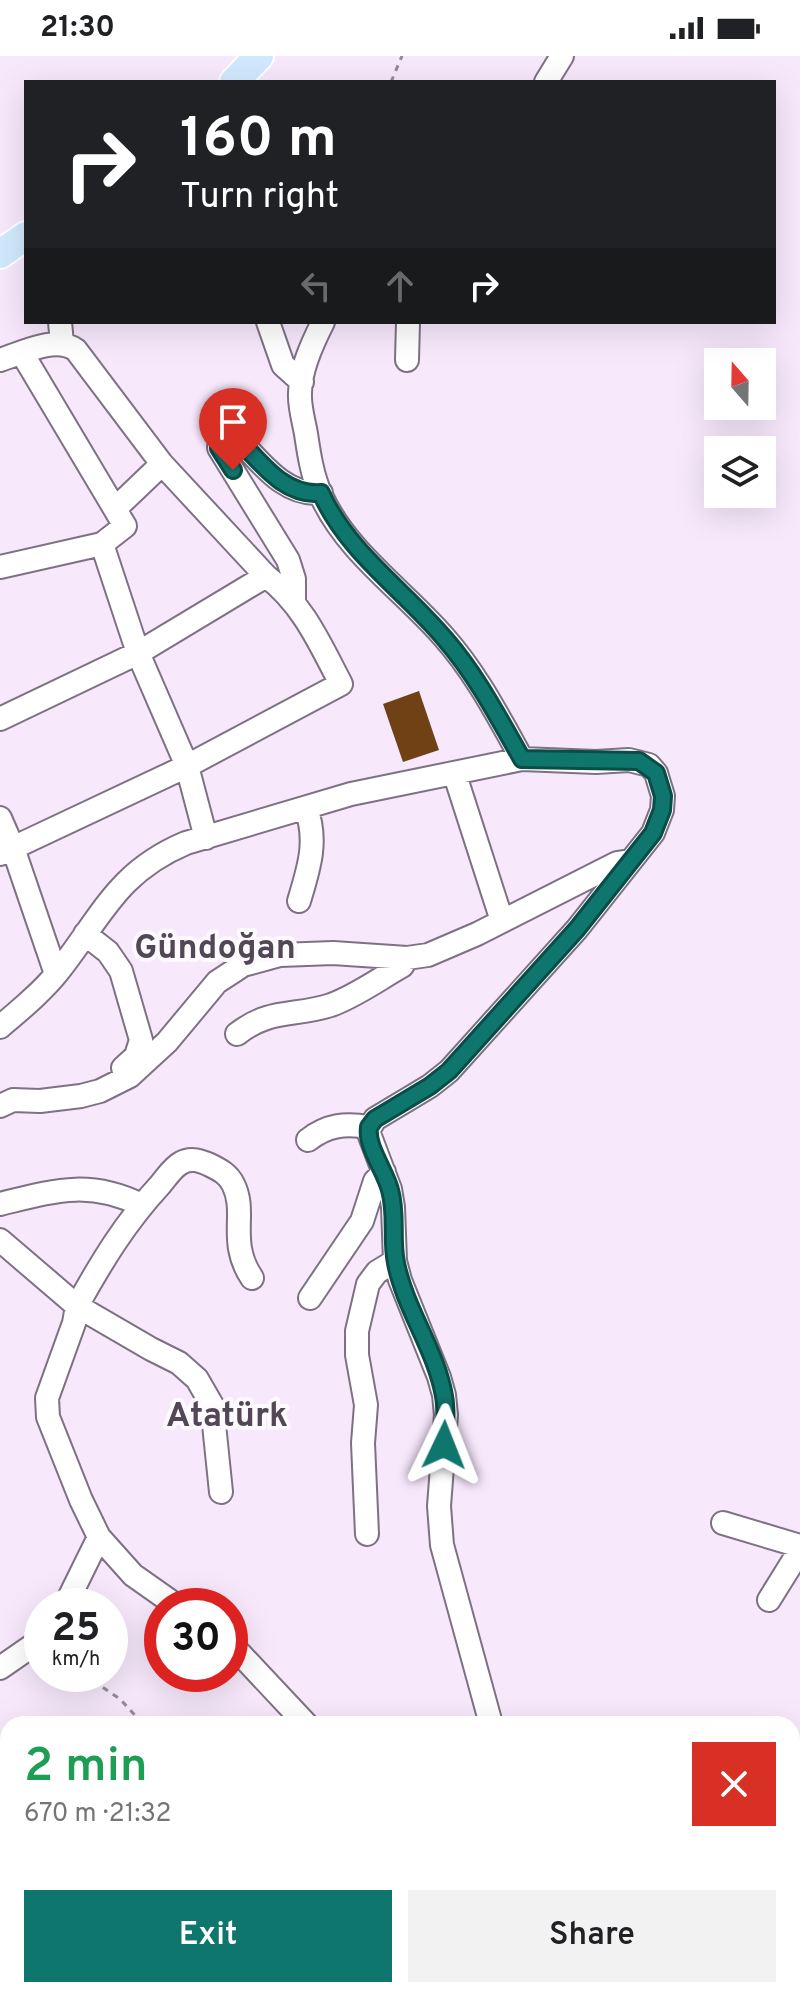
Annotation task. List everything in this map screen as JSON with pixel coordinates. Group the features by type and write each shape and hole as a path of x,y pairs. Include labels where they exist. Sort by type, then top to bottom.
{"main road":[{"path":"236,80 259,56"},
{"path":"0,254 24,237"}],"street":[{"path":"547,80 562,56"},
{"path":"269,324 283,365 302,382"},
{"path":"322,324 310,352 300,397 311,464 321,493 335,521 355,546 424,615 464,662 522,759"},
{"path":"407,360 408,324"},
{"path":"0,360 22,353 61,332 162,464 266,576 294,600 341,684 187,766 7,851"},
{"path":"0,567 102,544 125,526 22,353"},
{"path":"294,600 294,579 288,560 219,448 220,440 227,435 236,437 286,486 301,492 321,493"},
{"path":"116,508 162,464"},
{"path":"102,544 138,653 187,766 206,838"},
{"path":"0,719 138,653 266,576"},
{"path":"0,1027 56,974 129,877 165,852 351,794 522,759 629,760 649,765 656,773 662,810 653,833 577,929 464,1057 430,1086 375,1119 369,1127 369,1136 384,1172 393,1207 395,1261 444,1395 446,1415 439,1506 442,1545 489,1716"},
{"path":"455,775 502,921"},
{"path":"299,901 313,853 306,808"},
{"path":"0,818 7,851 56,974"},
{"path":"0,1106 13,1100 40,1101 81,1096 100,1091 130,1076 167,1042 217,982 243,965 280,955 333,953 407,958 440,951 617,863 630,861"},
{"path":"85,934 108,952 121,971 141,1040 133,1060 104,1082 100,1091"},
{"path":"237,1034 273,1014 309,1010 347,998 402,966 407,958"},
{"path":"308,1140 321,1131 339,1125 369,1127"},
{"path":"151,1588 133,1575 99,1537 81,1500 45,1406 77,1306 110,1247 141,1205 185,1161 201,1161 225,1173 236,1189 238,1244 243,1263 252,1278"},
{"path":"310,1298 362,1221 375,1181 384,1172"},
{"path":"0,1204 72,1188 113,1193 141,1205"},
{"path":"0,1240 77,1306 179,1363 197,1379 212,1405 221,1492"},
{"path":"367,1534 363,1443 366,1405 357,1355 357,1331 368,1284 377,1272 395,1261"},
{"path":"723,1523 797,1560 769,1600"},
{"path":"74,1588 99,1537"},
{"path":"0,1668 24,1651"},
{"path":"248,1662 299,1716"},
{"path":"284,1716 285,1700"}],"path":[{"path":"392,80 402,56"},
{"path":"110,1692 136,1716"}],"building":[{"path":"419,691 439,750 403,762 383,704"}],"district":[{"name":"Gündoğan","path":"215,949"},
{"name":"Atatürk","path":"227,1417"}],"route":[{"path":"233,470 219,448 220,440 227,435 236,437 286,486 311,494 321,493 335,521 355,546 424,615 464,662 522,759 639,761 649,765 656,773 663,796 659,822 653,833 577,929 464,1057 430,1086 375,1119 369,1127 369,1136 390,1189 395,1261 400,1280 444,1395 444,1445"}]}
